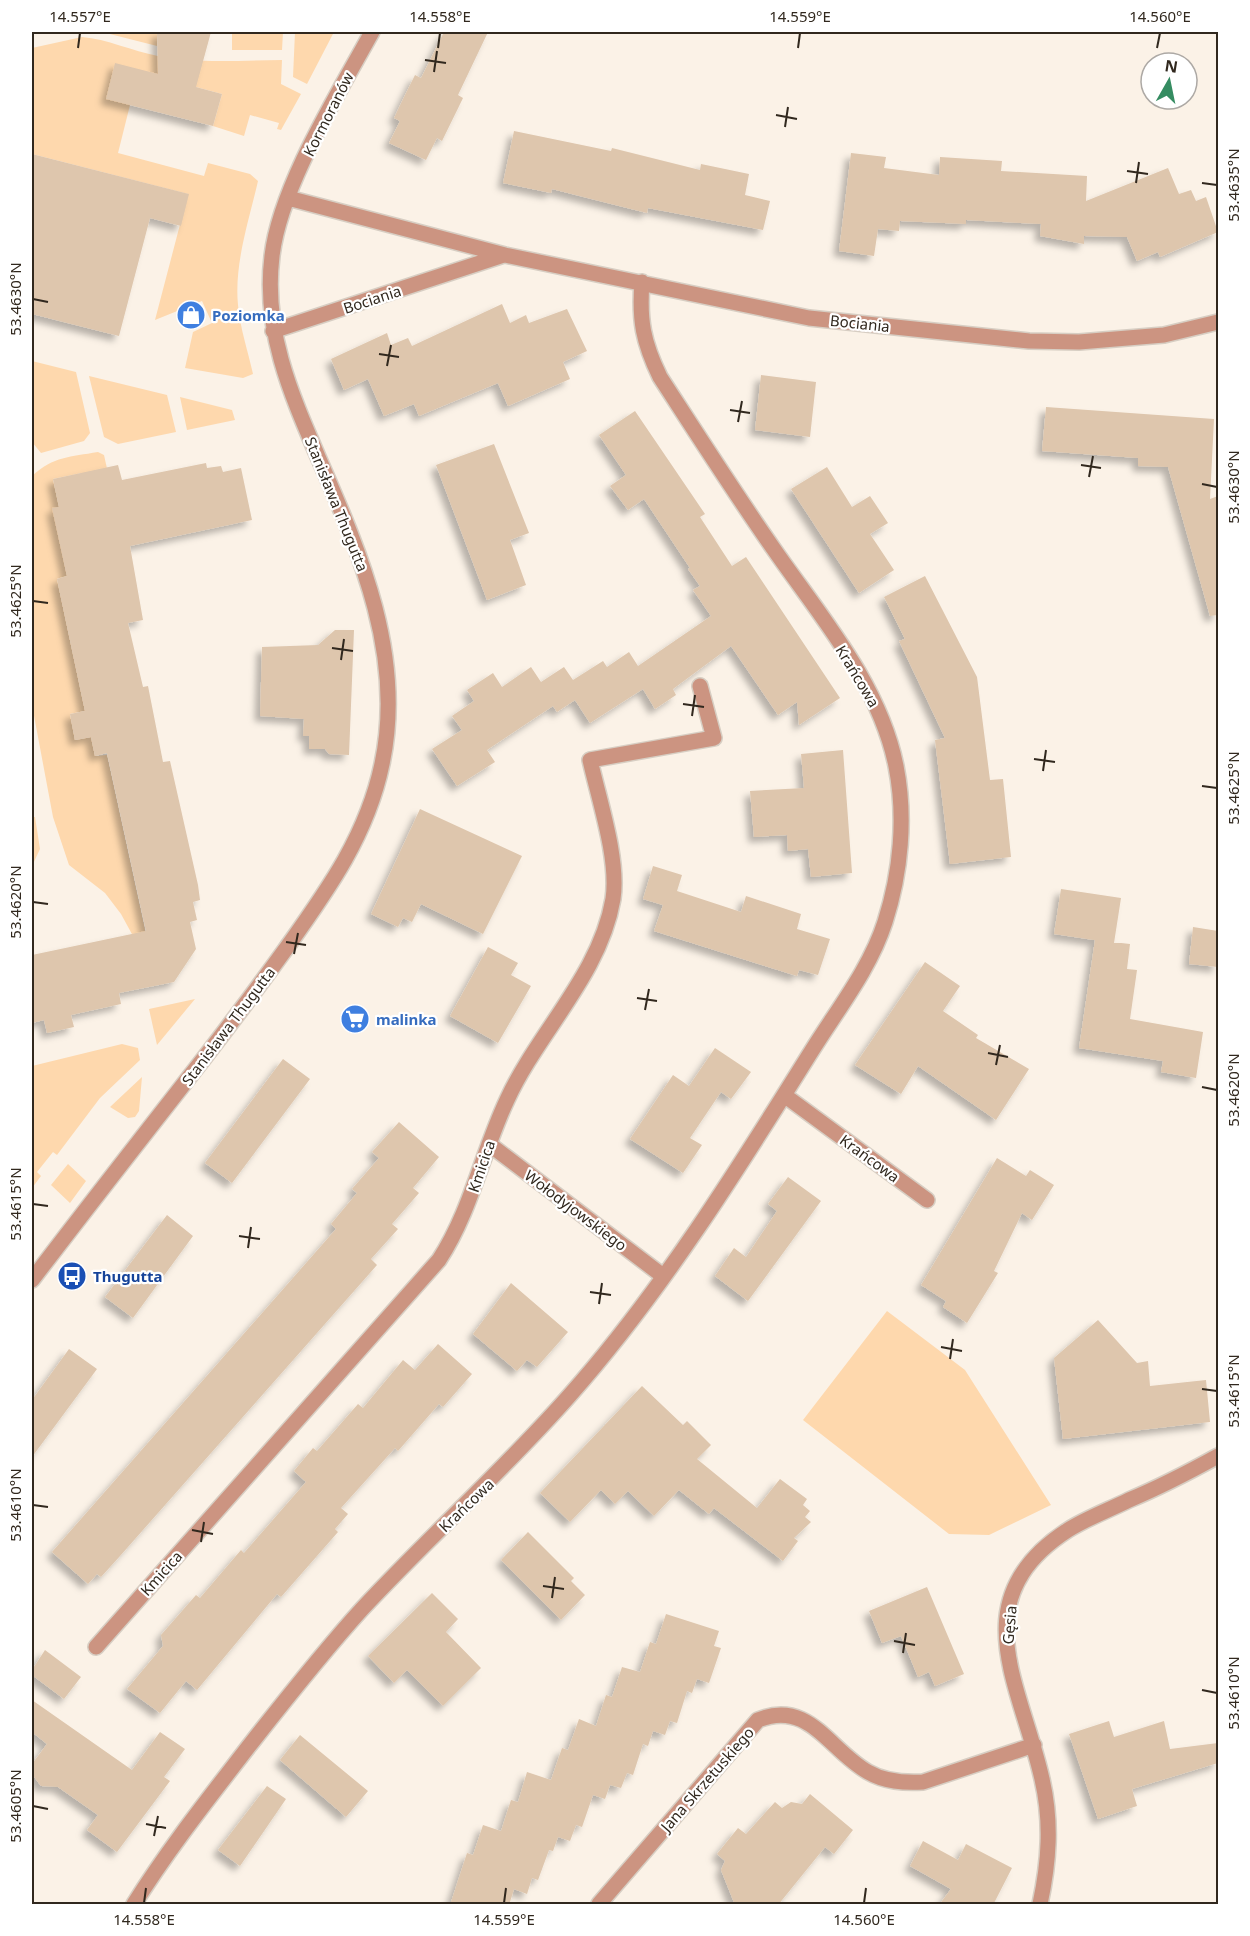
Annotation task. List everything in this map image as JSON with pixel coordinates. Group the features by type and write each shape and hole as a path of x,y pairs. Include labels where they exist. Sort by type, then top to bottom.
{"street":[{"name":"Kormoranów","path":"288,198 372,32"},
{"name":"Bociania","path":"288,198 505,255 809,318 1029,340 1116,341 1164,335 1218,322"},
{"name":"Stanisława Thugutta","path":"32,1280 244,1006 308,919 355,845 375,792 387,735 389,703 387,669 377,611 360,554 290,391 273,331 270,294 272,257 275,237 288,198"},
{"name":"Bociania","path":"273,331 505,255"},
{"name":"Krańcowa","path":"134,1905 185,1828 309,1669 429,1540 500,1473 572,1394 663,1276 784,1095 864,967 884,926 900,854 900,798 897,771 887,731 865,681 753,519 660,377 649,354 641,327 642,282"},
{"name":"Kmicica","path":"96,1647 439,1260 467,1208 507,1098 585,972 608,920 613,896 612,867 590,760 714,738 700,686"},
{"name":"Krańcowa","path":"784,1095 927,1200"},
{"name":"Wołodyjowskiego","path":"489,1144 663,1276"},
{"name":"Gęsia","path":"1040,1905 1047,1871 1048,1810 1034,1745 1013,1684 1006,1646 1006,1623 1013,1591 1024,1570 1040,1552 1068,1530 1218,1456"},
{"name":"Jana Skrzetuskiego","path":"599,1905 758,1720 771,1715 783,1713 805,1721 868,1772 907,1783 923,1782 1034,1745"}],"shaded area":[{"path":"102,32 157,32 157,46"},
{"path":"232,32 283,32 282,50 232,50"},
{"path":"295,32 334,32 307,84 293,77"},
{"path":"82,37 173,58 204,61 282,60 281,84 301,94 281,130 277,129 279,123 250,115 244,136 213,126 222,94 196,87 130,105 118,153 204,176 208,163 250,174 258,181 243,242 237,290 240,322 253,374 243,378 185,368 193,332 212,323 202,301 155,320 188,194 32,154 32,48"},
{"path":"32,361 76,372 90,433 84,441 41,453 32,442"},
{"path":"89,376 167,395 176,432 118,444 104,437"},
{"path":"180,397 232,410 235,420 187,430"},
{"path":"98,452 104,455 108,473 82,473 53,479 59,507 53,509 67,576 57,579 85,711 70,714 75,740 91,737 95,756 107,755 146,934 133,936 121,914 105,893 69,865 53,817 32,705 32,476 55,461"},
{"path":"32,817 35,817 40,849 32,866"},
{"path":"195,999 157,1045 149,1009"},
{"path":"122,1044 138,1048 140,1060 100,1098 57,1155 53,1152 37,1172 41,1176 32,1188 32,1066"},
{"path":"142,1077 139,1111 135,1117 128,1118 110,1107"},
{"path":"68,1164 86,1181 70,1203 51,1185"},
{"path":"887,1311 965,1370 1051,1505 989,1535 949,1534 803,1420"}],"building":[{"path":"157,32 211,32 196,87 222,94 213,126 106,99 115,63 158,74"},
{"path":"444,32 488,32 458,95 463,98 442,141 437,138 426,160 389,143 400,121 394,118 404,97 415,75 421,78"},
{"path":"514,131 611,151 612,148 700,170 701,164 749,174 745,195 770,201 763,230 648,208 647,213 552,189 551,193 503,183"},
{"path":"851,153 886,157 884,168 939,175 940,157 1002,161 1001,171 1087,176 1086,201 1168,168 1179,194 1191,190 1196,201 1206,197 1218,232 1160,257 1158,252 1137,261 1127,237 1084,236 1084,244 1040,236 1041,224 966,220 966,224 900,221 899,231 878,229 874,256 839,251"},
{"path":"32,154 189,194 181,226 150,218 119,336 32,314"},
{"path":"502,304 510,323 526,315 529,323 567,309 587,351 563,362 570,379 508,406 498,383 419,416 414,404 384,416 368,379 344,390 331,359 387,333 391,345 408,338 412,346"},
{"path":"761,375 816,382 810,437 755,430"},
{"path":"1046,407 1214,419 1210,499 1218,496 1218,615 1210,616 1168,467 1138,466 1138,458 1042,451"},
{"path":"635,411 705,514 700,517 732,566 746,557 840,698 799,725 797,702 778,715 731,646 673,689 676,695 655,709 643,689 590,723 575,700 557,712 553,706 487,750 495,762 457,786 432,749 462,730 452,716 474,701 467,690 493,673 502,687 531,667 541,682 564,667 573,680 603,661 607,667 629,652 638,666 711,616 693,590 700,586 688,569 690,568 644,499 628,510 610,486 626,475 599,435"},
{"path":"494,444 529,533 510,540 526,585 487,600 436,465"},
{"path":"206,463 207,468 221,466 223,472 241,468 252,520 130,546 143,620 128,623 143,687 148,686 163,762 170,761 198,885 200,900 193,902 197,920 190,922 196,949 174,982 119,993 121,1004 71,1015 74,1027 47,1033 44,1020 32,1023 32,955 146,931 107,753 95,756 91,737 75,740 70,714 85,711 57,579 67,576 52,508 59,507 53,479 118,465 122,480"},
{"path":"827,467 852,507 870,496 888,523 870,534 894,570 859,593 791,489"},
{"path":"925,576 977,677 990,780 1003,779 1011,857 950,864 935,740 945,738 899,641 905,639 884,597"},
{"path":"335,630 354,630 349,755 329,754 325,749 309,749 309,736 303,736 304,719 260,716 262,647 318,645"},
{"path":"843,750 852,873 811,877 808,849 788,851 787,835 754,837 750,791 804,788 801,754"},
{"path":"420,809 522,856 483,934 421,904 412,922 403,918 398,927 371,914"},
{"path":"653,866 682,875 677,891 741,912 746,896 801,914 797,929 830,939 818,975 799,970 797,976 654,931 663,905 643,899"},
{"path":"1061,889 1121,898 1114,943 1054,934"},
{"path":"1193,927 1218,931 1218,967 1189,964"},
{"path":"1095,940 1130,944 1127,969 1137,970 1130,1019 1203,1032 1196,1078 1161,1072 1163,1061 1079,1048"},
{"path":"488,947 518,963 511,975 531,986 498,1043 450,1016"},
{"path":"925,962 960,986 943,1011 978,1035 976,1038 1029,1069 996,1120 918,1066 901,1094 855,1065"},
{"path":"715,1048 751,1072 731,1099 721,1092 690,1138 702,1145 683,1173 630,1139 673,1075 689,1086"},
{"path":"283,1059 310,1079 232,1183 205,1163"},
{"path":"399,1122 439,1157 413,1188 419,1193 392,1224 398,1229 371,1259 377,1265 101,1577 97,1574 88,1584 52,1552 336,1229 331,1224 357,1193 352,1189 379,1158 372,1152"},
{"path":"997,1158 1026,1176 1030,1170 1054,1185 1032,1220 1022,1213 994,1271 998,1273 967,1323 943,1307 946,1301 921,1285"},
{"path":"788,1177 821,1201 748,1301 715,1276 734,1248 746,1257 777,1211 768,1204"},
{"path":"167,1215 193,1236 133,1318 105,1297"},
{"path":"511,1283 568,1332 537,1367 527,1360 517,1371 473,1334"},
{"path":"1098,1320 1137,1363 1148,1361 1150,1386 1206,1380 1210,1422 1063,1439 1054,1358"},
{"path":"438,1344 472,1374 443,1407 439,1404 398,1451 395,1448 341,1508 348,1514 335,1529 338,1532 281,1597 277,1594 197,1690 186,1681 160,1713 127,1689 163,1646 161,1635 196,1595 200,1598 241,1550 244,1553 306,1482 294,1471 313,1448 317,1451 358,1404 363,1408 403,1360 415,1370"},
{"path":"69,1349 97,1369 32,1457 32,1400"},
{"path":"642,1386 683,1425 687,1421 711,1445 697,1459 757,1508 780,1479 807,1499 803,1505 810,1511 805,1517 811,1522 794,1538 798,1541 783,1561 714,1508 709,1514 679,1490 654,1516 628,1491 615,1504 601,1490 570,1522 540,1493"},
{"path":"528,1532 574,1578 571,1581 585,1595 561,1620 501,1560"},
{"path":"927,1587 964,1674 935,1686 929,1672 918,1677 901,1636 882,1643 869,1611"},
{"path":"432,1593 458,1619 446,1632 481,1668 443,1706 407,1670 394,1683 368,1656"},
{"path":"666,1614 719,1631 714,1646 721,1648 709,1683 697,1679 692,1693 687,1691 677,1723 670,1721 665,1735 653,1731 648,1746 643,1744 633,1775 627,1773 621,1788 610,1785 605,1799 593,1795 582,1827 576,1825 570,1841 558,1837 553,1851 549,1850 538,1880 532,1878 527,1894 514,1889 509,1905 450,1905 467,1853 473,1855 483,1825 501,1831 511,1800 518,1802 527,1772 551,1780 562,1748 568,1750 579,1719 596,1726 606,1695 612,1697 622,1667 640,1672 650,1642 656,1644"},
{"path":"45,1650 81,1677 64,1699 32,1675 32,1670"},
{"path":"32,1700 132,1770 160,1732 185,1749 164,1777 170,1781 117,1852 87,1830 98,1815 58,1787 41,1786 32,1774 32,1764 47,1744 32,1732"},
{"path":"1109,1721 1114,1737 1164,1721 1170,1749 1218,1743 1218,1763 1132,1789 1137,1806 1098,1819 1069,1734"},
{"path":"300,1735 368,1791 346,1817 280,1760"},
{"path":"267,1786 286,1799 240,1866 218,1850"},
{"path":"810,1794 853,1830 834,1854 825,1847 778,1905 735,1905 721,1870 725,1861 717,1854 738,1828 746,1834 775,1802 782,1808 791,1802 802,1804"},
{"path":"923,1841 958,1860 966,1844 1012,1868 993,1905 939,1905 951,1889 910,1866"}],"place":[{"name":"Poziomka","path":"191,315"},
{"name":"malinka","path":"355,1019"},
{"name":"Thugutta","path":"72,1276"}]}
